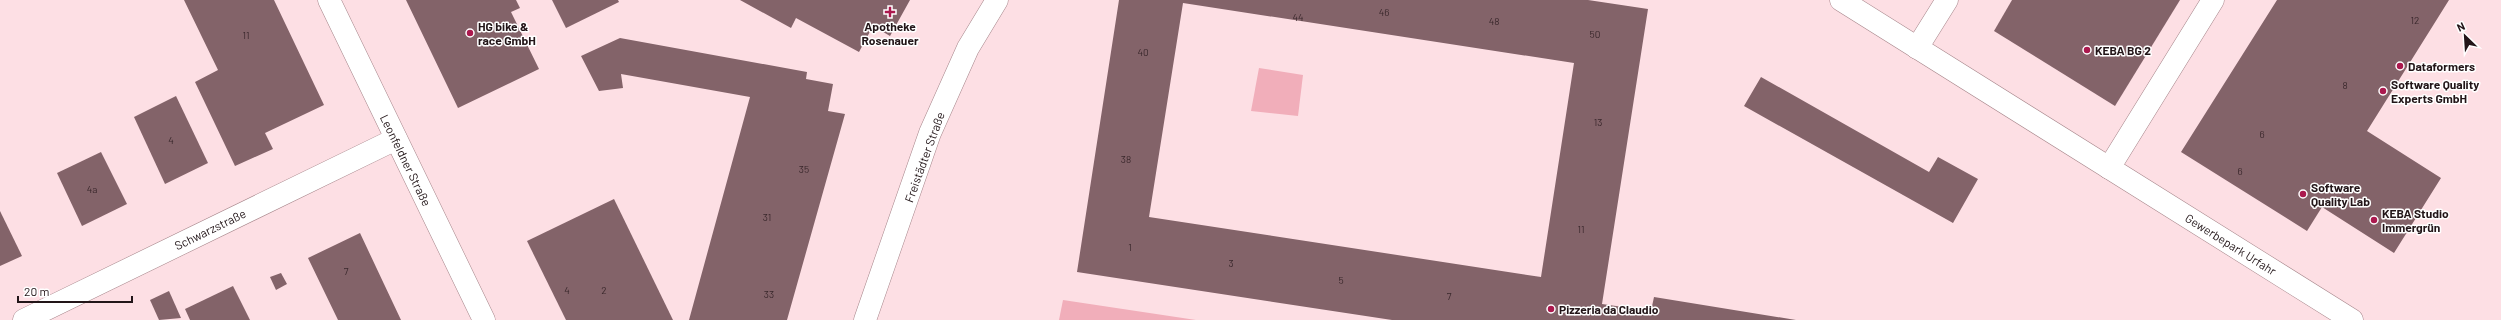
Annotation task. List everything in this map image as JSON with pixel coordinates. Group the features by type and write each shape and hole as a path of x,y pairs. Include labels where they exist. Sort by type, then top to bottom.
{"street":[{"name":"Leonfeldner Straße","path":"329,0 484,320"},
{"name":"Freistädter Straße","path":"865,320 930,133 968,48 997,0"},
{"name":"Gewerbepark Urfahr","path":"1841,0 2352,320"},
{"path":"1918,48 1947,0"},
{"path":"2109,168 2213,0"},
{"name":"Schwarzstraße","path":"24,320 396,139"}],"shaded area":[{"path":"1259,68 1303,75 1298,116 1251,111"},
{"path":"1063,300 1196,320 1059,320"}],"building":[{"path":"184,0 274,0 324,105 265,133 273,149 235,166 195,82 218,70"},
{"path":"406,0 516,0 520,8 511,12 539,69 458,108"},
{"path":"552,0 618,0 619,2 566,28"},
{"path":"740,0 910,0 890,36 873,26 859,52 796,18 791,28"},
{"path":"1119,0 1588,0 1648,9 1602,304 1651,311 1654,297 1796,320 1392,320 1077,272","holes":["1183,3 1574,63 1541,277 1149,217"]},
{"name":"KEBA BG 2","path":"2012,0 2180,0 2115,106 1994,31"},
{"path":"2277,0 2449,0 2367,131 2441,178 2394,253 2322,207 2307,231 2181,152"},
{"path":"620,38 807,72 806,79 833,84 828,111 845,114 787,320 689,320 750,97 621,74 623,88 599,91 581,56"},
{"path":"1761,77 1929,172 1938,157 1978,179 1953,223 1744,106"},
{"path":"176,96 208,163 165,184 134,117"},
{"path":"101,152 127,204 82,226 57,173"},
{"path":"614,199 673,320 566,320 527,241"},
{"path":"0,211 22,256 0,266"},
{"path":"360,233 401,320 338,320 308,258"},
{"path":"281,273 287,284 276,290 270,277"},
{"path":"233,286 250,320 190,320 185,309"},
{"path":"169,291 181,318 159,320 150,300"}],"place":[{"name":"Apotheke Rosenauer","path":"890,12"},
{"name":"HG bike & race GmbH","path":"470,33"},
{"name":"KEBA BG 2","path":"2087,50"},
{"name":"Dataformers","path":"2400,66"},
{"name":"Software Quality Experts GmbH","path":"2383,91"},
{"name":"Software Quality Lab","path":"2303,194"},
{"name":"KEBA Studio Immergrün","path":"2374,220"},
{"name":"Pizzeria da Claudio","path":"1551,309"}]}
